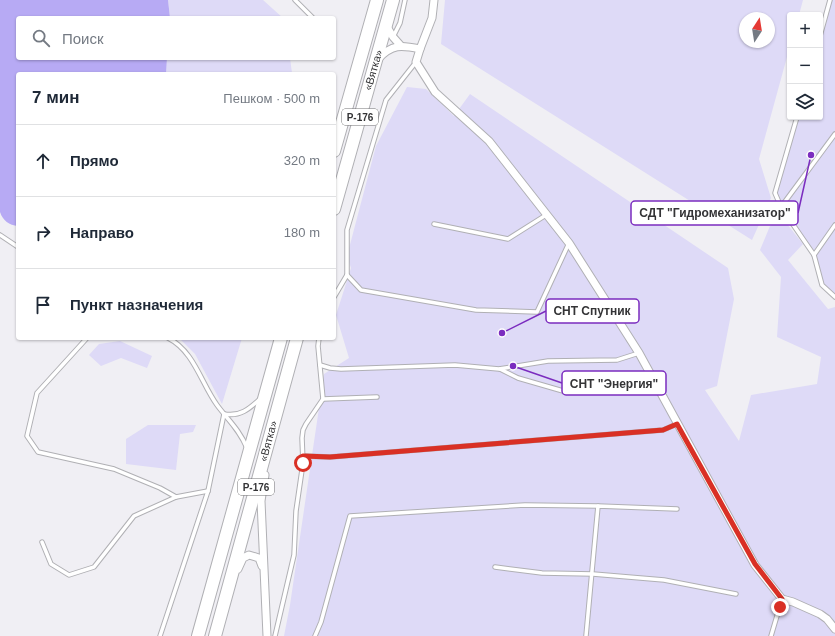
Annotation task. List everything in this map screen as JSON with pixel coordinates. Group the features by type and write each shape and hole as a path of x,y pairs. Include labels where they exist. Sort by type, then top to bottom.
{"highway":[{"name":"«Вятка»","path":"336,145 377,0"},
{"name":"«Вятка»","path":"336,203 393,0"},
{"name":"«Вятка»","path":"198,636 280,340"},
{"name":"«Вятка»","path":"216,632 297,340"}],"street":[{"path":"434,0 432,18 416,62 435,92 489,141 569,243 639,353 755,564 782,599 793,602 820,614 828,619 835,629"},
{"path":"386,25 393,37 402,46"},
{"path":"376,62 383,53 392,48 402,46 420,49"},
{"path":"267,636 261,501 278,408"},
{"path":"216,632 243,558 249,555 259,558 264,572"}],"lane":[{"path":"295,0 311,16"},
{"path":"393,37 400,23 405,0"},
{"path":"823,25 830,0"},
{"path":"336,294 347,275 346,230 386,100 416,62"},
{"path":"796,120 775,193 781,207 814,254 822,285 835,297"},
{"path":"781,207 835,134"},
{"path":"434,224 508,238 546,215"},
{"path":"814,254 835,225"},
{"path":"0,235 16,246"},
{"path":"347,275 361,290 476,310 537,312 569,243"},
{"path":"85,340 37,393 26,436 38,452 114,468 160,488 176,497"},
{"path":"170,340 188,354 216,404 236,427 249,452"},
{"path":"275,636 294,555 296,511 303,456 303,430 323,399 319,340"},
{"path":"320,365 341,369 455,365 499,368 548,361 617,360 639,353"},
{"path":"499,368 518,378 563,391"},
{"path":"224,414 236,415 242,413 249,409 265,394"},
{"path":"323,399 377,397"},
{"path":"160,636 208,491 224,414"},
{"path":"303,456 330,457 663,430 677,424"},
{"path":"42,542 51,564 69,575 94,567 134,516 176,497 208,491"},
{"path":"315,636 321,622 350,516 525,504 677,509"},
{"path":"586,636 598,506"},
{"path":"495,566 542,573 592,574 664,580 736,594"},
{"path":"771,636 782,599"}],"shaded area":[{"path":"0,0 168,0 170,16 16,16 16,60 167,60 166,72 16,72 16,226 7,222 0,212"},
{"path":"168,0 263,0 281,16 170,16"},
{"path":"445,0 803,0 800,12 787,12 787,57 759,159 771,198 752,240 441,44"},
{"path":"830,0 835,0 835,297 822,285 814,255 781,207 775,193 796,120 823,120 823,25"},
{"path":"167,60 290,60 292,72 166,72"},
{"path":"407,87 426,89 454,116 470,94 728,268 734,299 717,386 705,390 739,441 751,395 817,384 821,357 777,337 781,277 760,250 770,226 783,219 803,244 788,260 828,309 835,307 835,636 284,636 290,605 324,374 349,358 336,315 351,268 347,256 376,146"},
{"path":"181,340 241,340 222,404 195,354"},
{"path":"120,341 152,356 147,368 121,358 101,366 89,355 99,344"},
{"path":"148,425 196,425 193,432 180,434 176,470 126,464 126,439"}],"place":[{"name":"СДТ \"Гидромеханизатор\"","path":"811,155"},
{"name":"СНТ Спутник","path":"502,333"},
{"name":"СНТ \"Энергия\"","path":"513,366"}],"route":[{"path":"303,463 303,456 330,457 663,430 677,424 755,564 782,599 780,607"}]}
